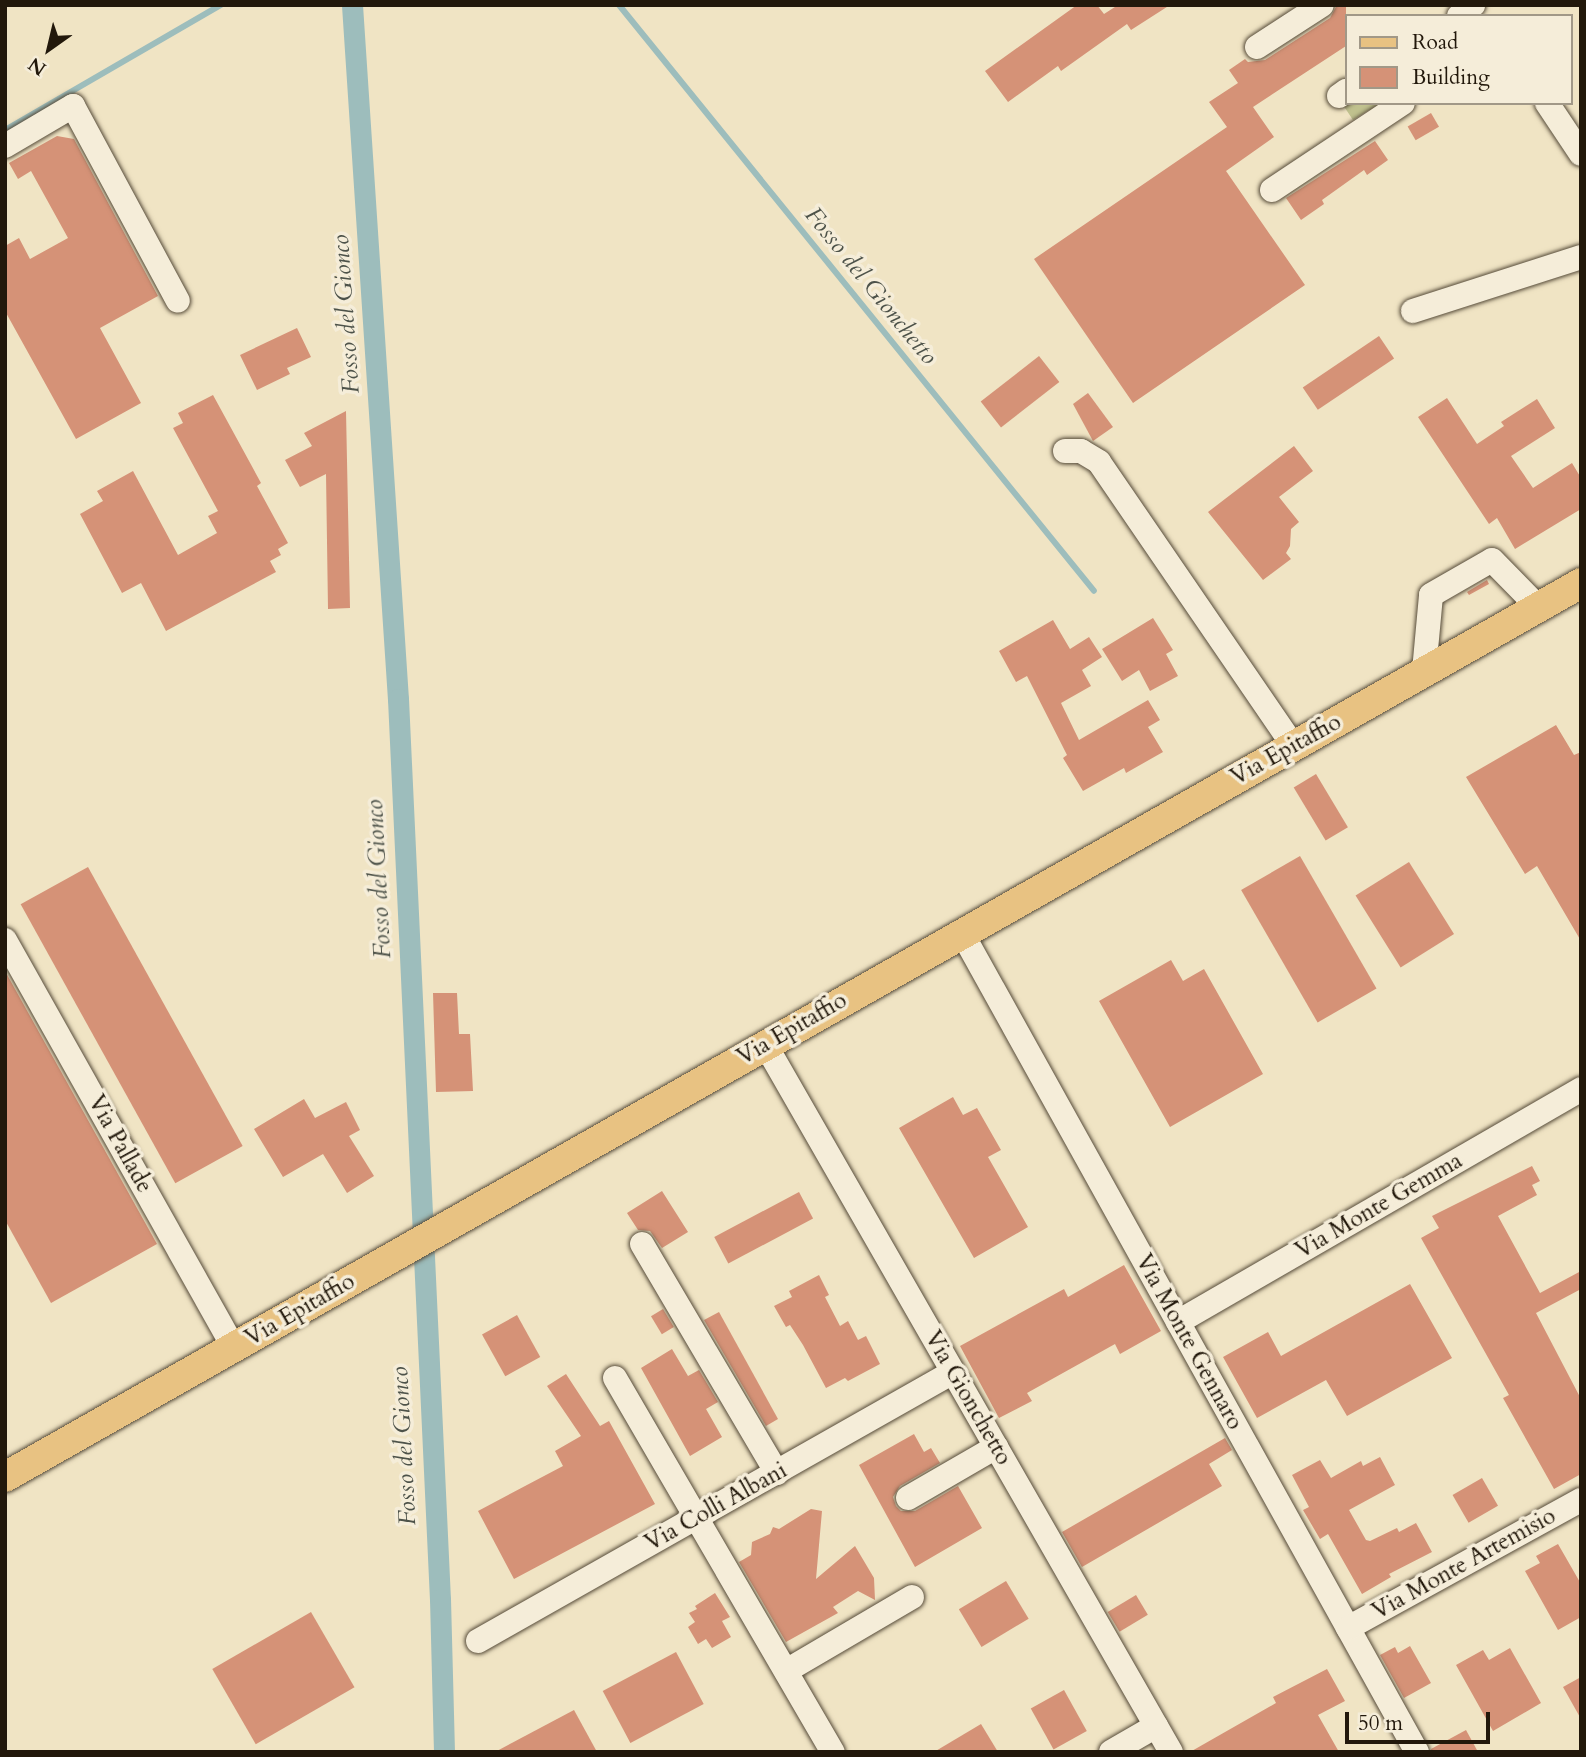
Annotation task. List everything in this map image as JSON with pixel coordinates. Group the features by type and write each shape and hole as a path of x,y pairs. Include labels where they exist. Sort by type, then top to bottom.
{"main road":[{"name":"Via Epitaffio","path":"5,1477 1581,583"}],"street":[{"path":"1257,47 1322,5"},
{"path":"1272,190 1400,105"},
{"path":"1548,105 1581,155"},
{"path":"5,146 73,106 178,301"},
{"path":"1413,311 1581,257"},
{"path":"1065,451 1081,451 1099,462 1293,745"},
{"path":"1424,671 1429,614 1503,571 1538,607"},
{"name":"Via Monte Gennaro","path":"962,933 1417,1752"},
{"name":"Via Pallade","path":"5,940 234,1348"},
{"name":"Via Gionchetto","path":"765,1044 1171,1752"},
{"name":"Via Monte Gemma","path":"1178,1322 1581,1089"},
{"path":"642,1244 777,1474"},
{"name":"Via Colli Albani","path":"478,1641 953,1372"},
{"path":"615,1378 833,1752"},
{"path":"908,1497 996,1447"},
{"name":"Via Monte Artemisio","path":"1348,1628 1581,1500"},
{"path":"786,1671 912,1597"},
{"path":"1111,1752 1156,1726"}],"green space":[{"path":"1341,102 1344,105 1386,105 1375,113 1369,110 1353,120"}],"building":[{"path":"1077,5 1097,5 1104,14 1118,5 1170,5 1131,30 1127,24 1061,71 1058,66 1008,102 985,71"},
{"path":"1337,5 1346,5 1344,47 1253,107 1274,137 1226,171 1305,285 1133,403 1034,259 1227,127 1209,102 1238,83 1229,70 1245,59 1248,62 1265,60 1330,18"},
{"path":"1431,113 1439,127 1416,140 1408,126"},
{"path":"57,136 74,139 158,296 100,328 141,403 76,439 5,311 5,246 19,238 30,259 68,238 31,171 18,179 9,163"},
{"path":"1375,141 1388,160 1367,175 1364,170 1322,200 1324,204 1301,220 1286,198"},
{"path":"297,328 311,357 287,368 290,374 257,390 240,355"},
{"path":"1379,336 1394,358 1318,410 1303,387"},
{"path":"1039,356 1059,382 1001,428 981,402"},
{"path":"1088,393 1113,427 1093,441 1073,404"},
{"path":"213,395 261,483 257,486 288,543 278,549 281,555 270,561 276,572 166,631 141,583 122,593 80,514 103,501 97,491 133,471 178,555 217,533 208,516 218,511 173,428 183,423 178,413"},
{"path":"1447,398 1477,444 1504,426 1501,422 1537,399 1555,428 1511,456 1533,488 1572,463 1581,478 1581,509 1515,549 1497,518 1489,524 1418,417"},
{"path":"346,411 350,608 328,609 326,474 300,487 285,460 312,446 304,433"},
{"path":"1294,446 1313,471 1279,497 1299,522 1291,529 1290,546 1286,553 1291,559 1263,580 1208,512"},
{"path":"1487,580 1489,584 1469,595 1467,592"},
{"path":"1153,618 1173,650 1166,654 1178,676 1150,691 1139,670 1122,681 1102,649"},
{"path":"1053,620 1070,649 1089,637 1102,657 1082,670 1091,686 1061,703 1079,740 1148,700 1160,720 1148,727 1163,752 1126,773 1124,768 1083,791 1063,758 1067,755 1027,676 1016,682 999,651"},
{"path":"1556,725 1574,755 1581,752 1581,941 1537,866 1525,874 1466,777"},
{"path":"1316,774 1348,827 1326,841 1294,787"},
{"path":"1300,856 1376,989 1318,1023 1241,890"},
{"path":"1409,862 1454,934 1401,967 1356,895"},
{"path":"88,867 243,1146 175,1183 21,904"},
{"path":"1171,960 1183,981 1204,969 1263,1074 1170,1127 1099,1001"},
{"path":"5,971 157,1244 51,1303 5,1220"},
{"path":"433,993 457,993 459,1034 470,1034 473,1091 436,1092"},
{"path":"953,1097 963,1115 977,1108 1001,1150 988,1157 1028,1227 974,1258 899,1128"},
{"path":"304,1099 315,1118 346,1102 360,1130 349,1136 374,1176 347,1193 323,1154 283,1177 254,1129"},
{"path":"1532,1166 1540,1181 1532,1185 1537,1195 1498,1216 1540,1293 1581,1271 1581,1289 1536,1313 1581,1399 1581,1474 1554,1489 1503,1398 1509,1395 1421,1238 1439,1228 1432,1216"},
{"path":"662,1191 688,1232 662,1248 650,1231 638,1230 627,1213"},
{"path":"799,1192 813,1218 728,1264 714,1237"},
{"path":"1124,1265 1161,1331 1120,1354 1115,1344 1027,1393 1032,1401 999,1418 960,1346 1064,1289 1068,1297"},
{"path":"819,1275 829,1295 825,1297 840,1326 848,1321 858,1340 866,1336 880,1364 848,1381 845,1378 826,1388 803,1345 790,1325 786,1327 774,1306 792,1297 789,1291"},
{"path":"1410,1284 1452,1358 1347,1416 1326,1380 1257,1418 1223,1357 1268,1332 1281,1356"},
{"path":"663,1309 674,1327 662,1334 651,1316"},
{"path":"719,1312 778,1419 766,1426 704,1320"},
{"path":"517,1315 540,1357 505,1376 482,1334"},
{"path":"672,1349 688,1376 699,1370 718,1402 706,1409 722,1437 690,1456 641,1368"},
{"path":"566,1374 600,1426 609,1421 655,1504 514,1579 478,1511 563,1466 555,1451 581,1436 547,1386"},
{"path":"914,1434 924,1452 931,1448 940,1463 900,1486 893,1497 896,1506 901,1511 915,1511 958,1486 982,1528 915,1567 859,1465"},
{"path":"1225,1438 1232,1450 1209,1464 1222,1486 1082,1567 1062,1532"},
{"path":"1380,1457 1395,1485 1349,1510 1366,1540 1370,1541 1397,1528 1399,1532 1416,1523 1432,1552 1389,1574 1391,1577 1362,1594 1328,1534 1320,1539 1303,1510 1309,1507 1292,1475 1320,1460 1331,1478 1361,1461 1363,1466"},
{"path":"1482,1478 1498,1506 1469,1523 1453,1495"},
{"path":"811,1509 822,1511 816,1579 855,1546 874,1578 875,1600 858,1591 833,1607 838,1613 786,1642 739,1562 751,1555 752,1542 770,1534 773,1527 779,1529"},
{"path":"1558,1544 1581,1584 1581,1617 1558,1630 1525,1571 1540,1563 1536,1556"},
{"path":"1006,1581 1029,1619 982,1647 959,1609"},
{"path":"715,1593 730,1617 722,1621 731,1637 712,1648 706,1639 698,1644 688,1627 695,1622 689,1613"},
{"path":"1136,1595 1148,1615 1120,1632 1108,1612"},
{"path":"311,1612 354,1687 256,1744 212,1669"},
{"path":"1410,1646 1431,1683 1404,1698 1380,1655 1395,1647 1398,1653"},
{"path":"1510,1648 1541,1703 1493,1731 1456,1665 1483,1650 1489,1660"},
{"path":"676,1652 704,1704 630,1743 603,1691"},
{"path":"1327,1669 1345,1701 1318,1715 1339,1752 1190,1752 1276,1703 1273,1697"},
{"path":"1581,1677 1581,1719 1563,1687"},
{"path":"1064,1690 1087,1731 1054,1750 1031,1708"},
{"path":"574,1710 597,1752 495,1752"},
{"path":"981,1724 998,1752 934,1752"},
{"path":"1466,1730 1478,1752 1432,1752 1431,1749"}],"waterway":[{"path":"5,130 221,5"},
{"name":"Fosso del Gionco","path":"352,5 398,699 440,1599 444,1752"},
{"name":"Fosso del Gionchetto","path":"619,5 1094,591"}]}
